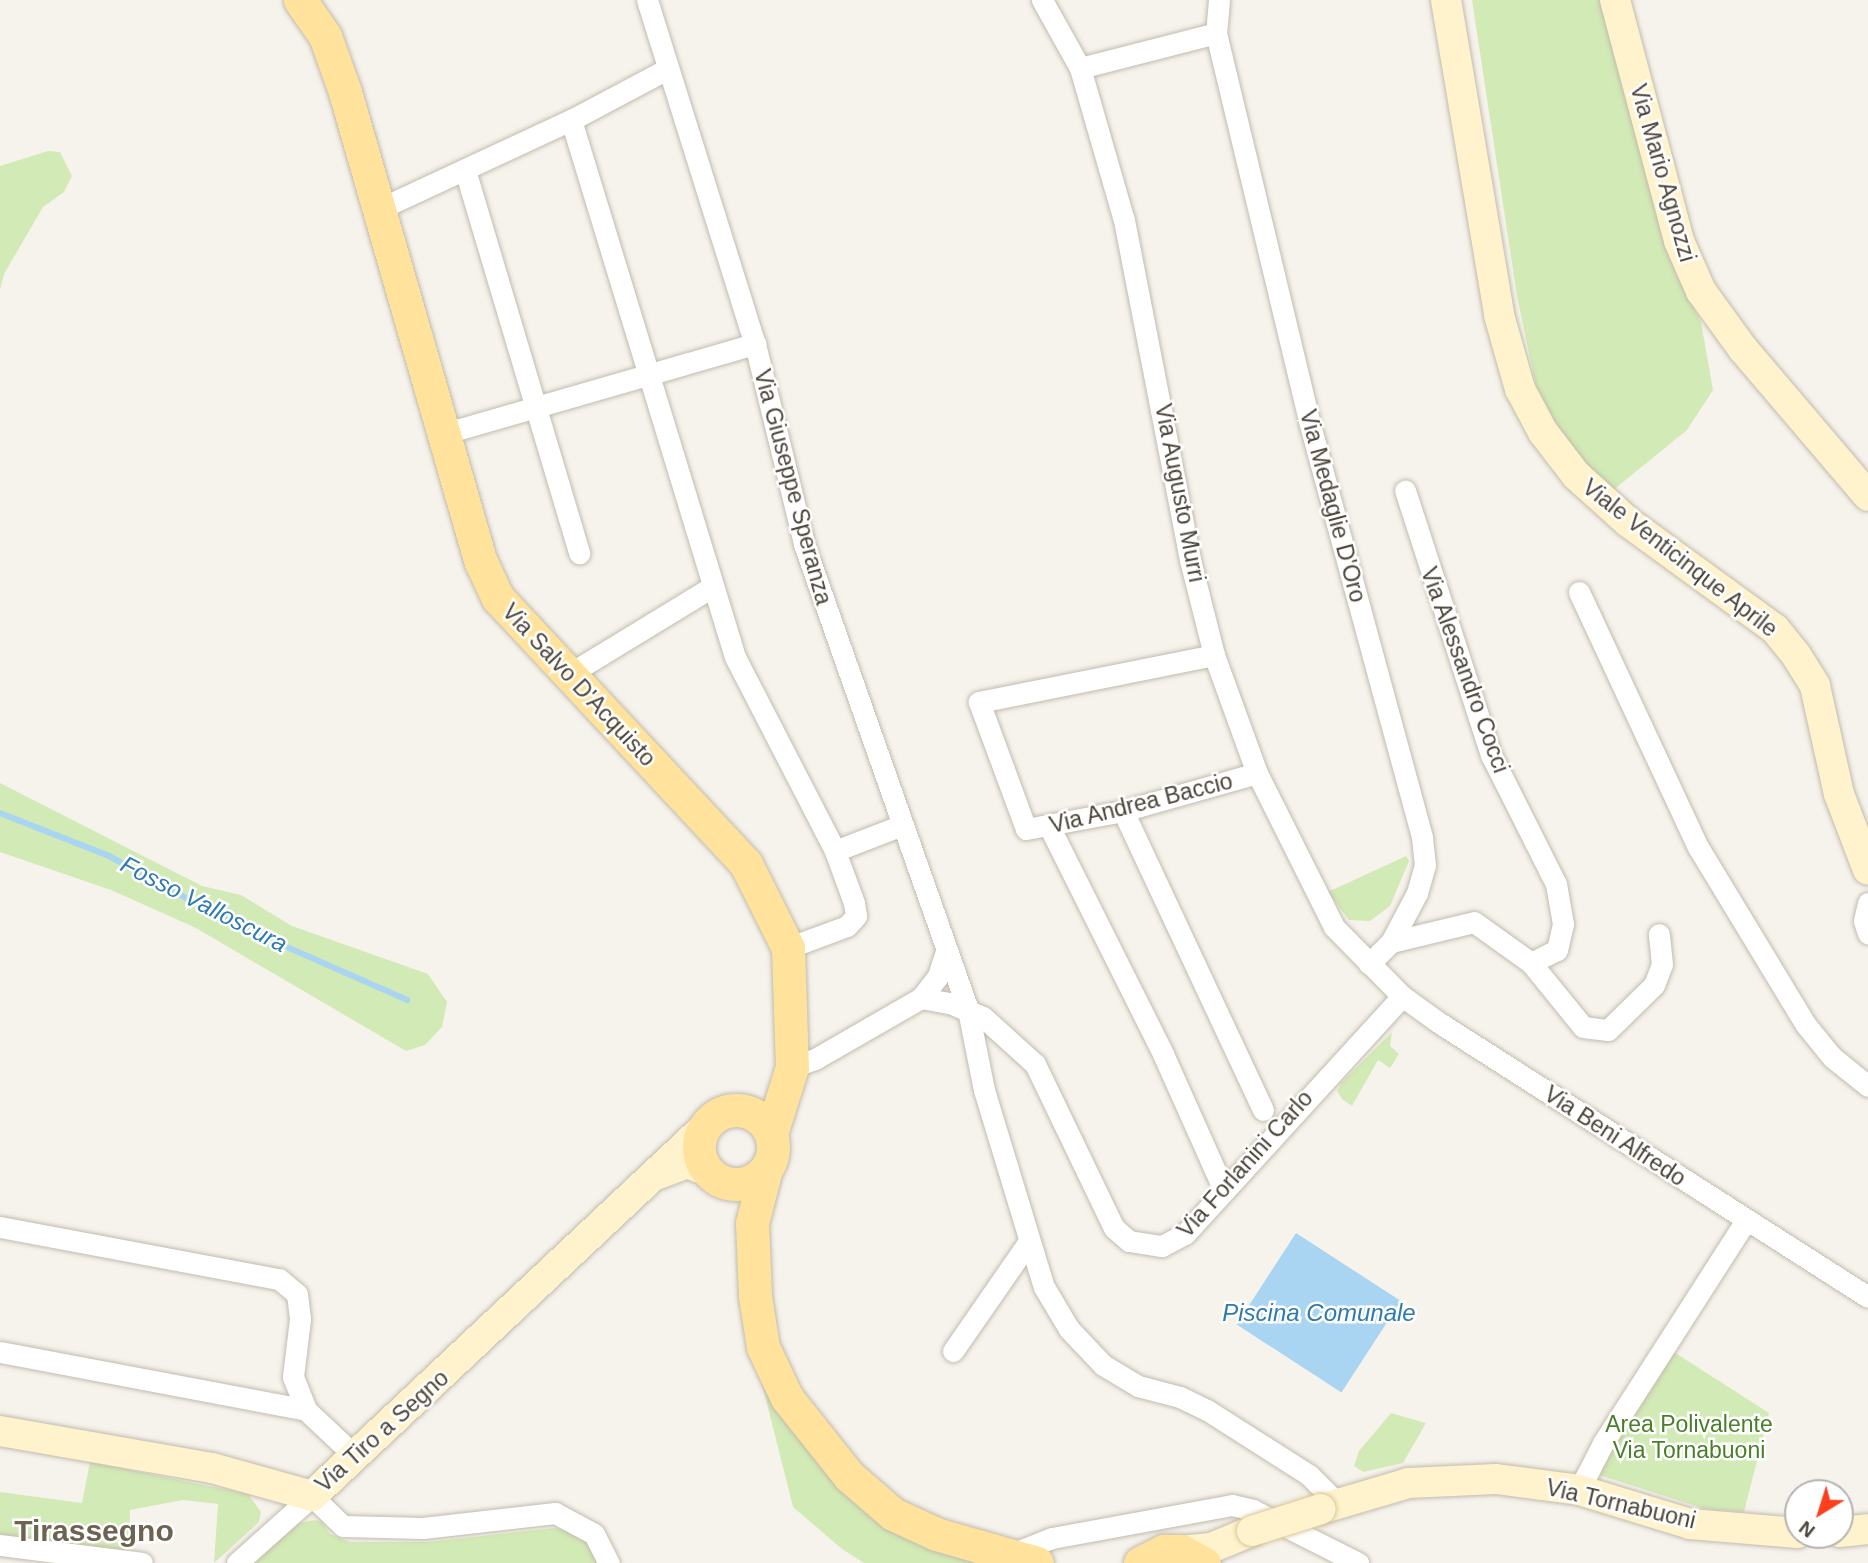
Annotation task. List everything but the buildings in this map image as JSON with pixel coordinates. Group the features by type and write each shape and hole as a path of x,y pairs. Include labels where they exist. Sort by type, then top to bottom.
{"main road":[{"name":"Via Salvo D'Acquisto","path":"275,0 321,49 359,150 446,433 481,562 498,598 566,676 746,864 788,948 790,1029"},
{"name":"Via Salvo D'Acquisto","path":"300,0 325,36 359,150"},
{"name":"Viale Venticinque Aprile","path":"1446,0 1499,315 1520,390 1543,432 1576,475 1628,522 1775,629 1796,655 1815,686 1839,794 1868,870"},
{"name":"Via Mario Agnozzi","path":"1615,0 1679,241 1701,291 1743,349 1868,496"},
{"path":"790,1029 792,1067 771,1134 773,1153 752,1223 755,1296 763,1347 787,1398 816,1440 893,1514 936,1534 1023,1559"},
{"path":"747,1111 778,1075 790,1029"},
{"path":"752,1223 699,1152 706,1126 727,1111 747,1111 762,1120 771,1134"},
{"name":"Via Tiro a Segno","path":"0,1431 212,1468 312,1496 706,1126"},
{"name":"Via Tiro a Segno","path":"652,1176 687,1163 717,1177"},
{"path":"717,1177 748,1182 766,1170"},
{"name":"Via Tornabuoni","path":"1192,1557 1252,1531 1408,1483 1496,1479 1579,1490 1690,1524 1784,1532"},
{"path":"1227,1563 1252,1531"},
{"path":"1140,1563 1164,1551 1192,1557"}],"street":[{"name":"Via Giuseppe Speranza","path":"647,0 755,344 804,544 968,1010 984,1090 1027,1244 1044,1287 1069,1329 1103,1365 1138,1386 1180,1396 1207,1410 1309,1475 1330,1506"},
{"name":"Via Augusto Murri","path":"1042,0 1080,68 1124,220 1190,561 1214,655 1257,773 1334,927 1369,964"},
{"name":"Via Medaglie D'Oro","path":"1219,0 1216,33 1309,421 1422,837 1425,865 1419,884 1391,942 1369,964"},
{"path":"1080,68 1216,33"},
{"path":"379,209 571,120 667,69"},
{"path":"571,120 735,657 835,851 856,916 847,926 788,948"},
{"path":"465,170 579,553"},
{"path":"446,433 534,404 755,344"},
{"name":"Via Alessandro Cocci","path":"1405,491 1492,755 1556,884 1563,924 1557,950 1531,963"},
{"path":"566,676 712,587"},
{"path":"1579,592 1698,846 1806,1025 1832,1057 1868,1086"},
{"name":"Via Andrea Baccio","path":"1214,655 979,702 1026,829 1050,828 1124,811 1257,773"},
{"path":"1124,811 1263,1110"},
{"path":"835,851 902,825"},
{"path":"1050,828 1163,1054 1223,1188"},
{"path":"1868,903 1868,933"},
{"path":"1391,942 1474,922 1531,963 1583,1027 1608,1030 1654,985 1662,964 1659,934"},
{"path":"792,1067 816,1059 921,998 938,976 946,951"},
{"name":"Via Beni Alfredo","path":"1369,964 1402,996 1868,1297"},
{"name":"Via Forlanini Carlo","path":"968,1010 999,1027 1035,1064 1104,1211 1129,1241 1147,1247 1174,1242 1402,996"},
{"path":"921,998 968,1010"},
{"path":"1579,1490 1603,1443 1746,1220"},
{"path":"0,1227 279,1279 298,1294 300,1319 293,1377 306,1410 356,1457"},
{"path":"953,1351 1027,1244"},
{"path":"0,1352 306,1410"},
{"path":"237,1563 312,1496 342,1526 423,1528 555,1513 594,1534 609,1563"},
{"path":"1023,1559 1052,1538 1232,1505 1311,1538 1358,1563"},
{"path":"0,1545 142,1563"}],"green space":[{"path":"1472,0 1604,0 1660,228 1677,276 1701,322 1713,390 1687,430 1612,491 1579,459 1551,420 1536,386 1517,296"},
{"path":"48,151 60,152 72,176 64,192 43,207 4,274 0,290 0,166"},
{"path":"0,783 202,886 241,895 292,926 428,974 447,1002 442,1027 425,1045 406,1051 196,928 111,890 0,852"},
{"path":"1406,856 1409,861 1390,906 1370,921 1349,920 1328,892"},
{"path":"1392,1032 1390,1046 1399,1054 1390,1068 1378,1060 1352,1106 1342,1099 1337,1091 1342,1082"},
{"name":"Area Polivalente Via Tornabuoni","path":"1666,1347 1769,1413 1744,1512 1705,1509 1593,1473"},
{"path":"762,1384 825,1472 999,1563 864,1563 842,1549 793,1507"},
{"path":"1391,1413 1426,1423 1403,1463 1363,1472 1354,1466 1359,1451"},
{"path":"90,1462 248,1494 261,1512 259,1522 214,1563 218,1504 183,1500 130,1510 129,1555 0,1538 0,1492 82,1503"},
{"path":"314,1520 322,1522 330,1534 350,1542 428,1542 554,1528 594,1534 609,1563 251,1563 296,1524"}],"water":[{"name":"Piscina Comunale","path":"1296,1233 1401,1301 1341,1392 1237,1324"}],"waterway":[{"name":"Fosso Valloscura","path":"0,813 109,856 228,921 407,1000"}],"district":[{"name":"Tirassegno","path":"94,1531"}]}
